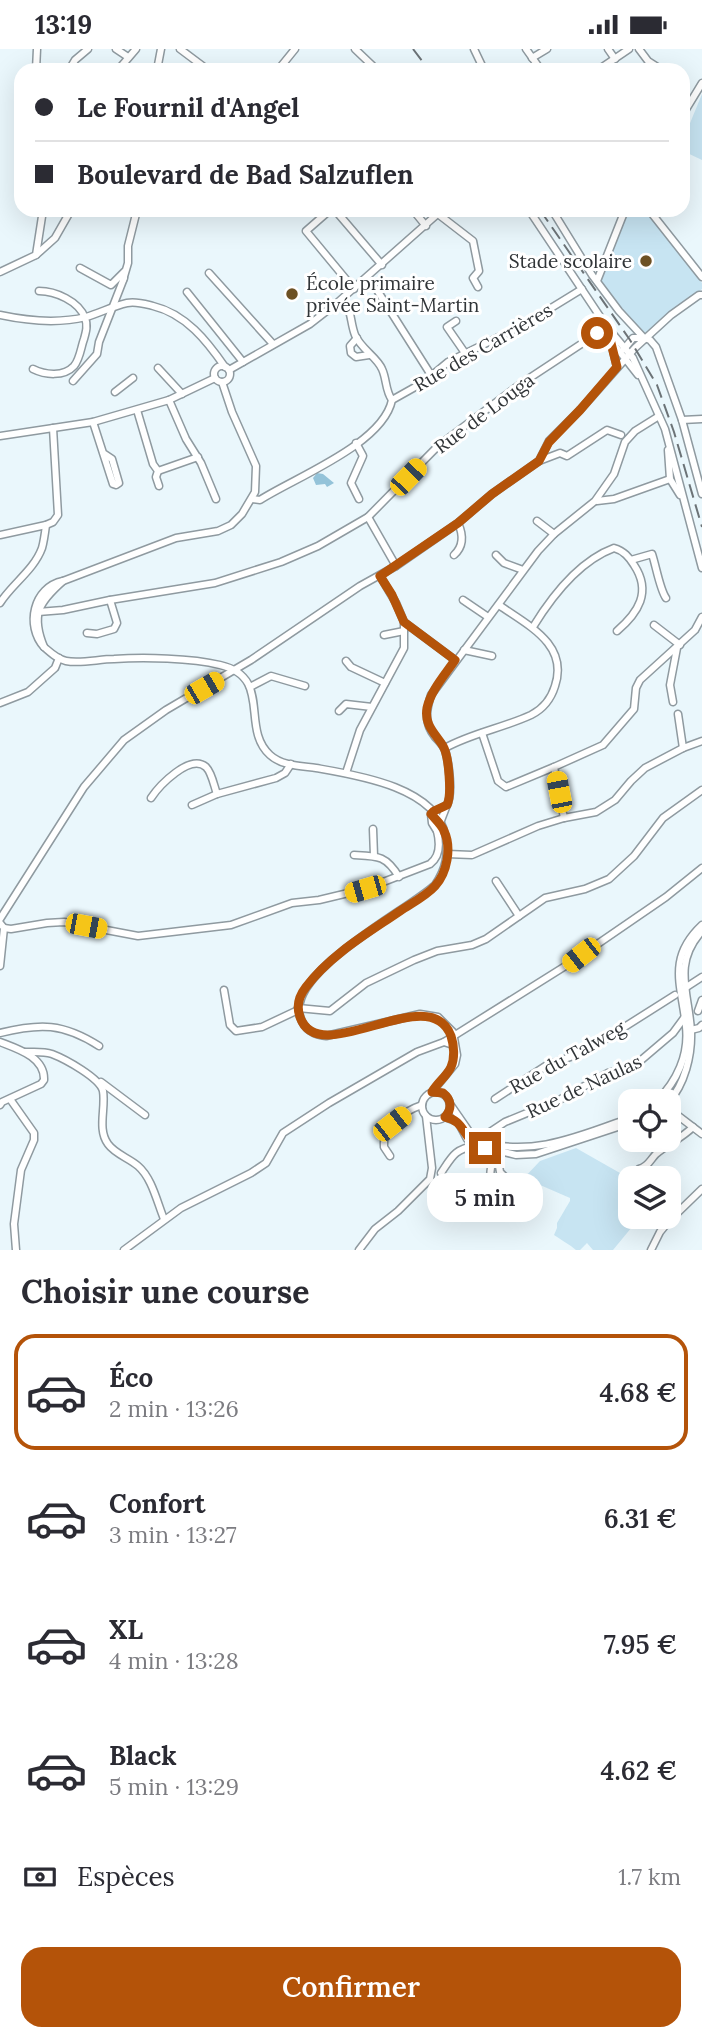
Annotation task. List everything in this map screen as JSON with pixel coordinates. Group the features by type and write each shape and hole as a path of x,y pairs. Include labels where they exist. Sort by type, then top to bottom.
{"street":[{"path":"73,63 88,49"},
{"path":"116,49 128,57"},
{"path":"123,63 136,49"},
{"path":"180,49 198,63"},
{"path":"187,56 192,49"},
{"path":"284,63 295,49"},
{"path":"355,49 370,63"},
{"path":"526,49 536,63"},
{"path":"532,58 547,49"},
{"path":"608,49 615,59"},
{"path":"609,63 629,49"},
{"path":"639,49 651,63"},
{"path":"690,102 702,83"},
{"path":"36,255 42,217"},
{"path":"0,272 36,255 55,238 67,217"},
{"path":"73,381 97,354 99,342 125,275 135,217"},
{"path":"324,217 306,231 354,289"},
{"path":"339,217 382,265"},
{"path":"419,217 426,226"},
{"path":"216,370 227,369 243,362 310,324 367,279 435,217"},
{"path":"446,217 473,240 479,271 473,278 478,287"},
{"path":"535,217 646,386 666,435 702,568"},
{"path":"556,217 597,281 642,341"},
{"path":"597,281 622,217"},
{"path":"655,217 702,277"},
{"path":"80,268 111,285 125,275"},
{"path":"209,273 273,344"},
{"path":"367,279 377,290 431,375"},
{"name":"Rue des Carrières","path":"252,499 260,500 338,458 378,426 390,412 392,400 424,382 465,353 525,324 582,289"},
{"path":"33,369 45,375 67,371 75,365 87,328 85,317 76,306 52,291 39,291"},
{"path":"187,292 243,362"},
{"path":"539,461 549,442 626,355 656,328 702,295"},
{"path":"343,299 349,307 357,338 369,355 382,366 385,386 392,400"},
{"path":"0,316 43,321 85,317 115,306 139,302 176,313 189,324 227,369"},
{"path":"619,311 632,331 630,340"},
{"path":"456,321 447,327 465,353"},
{"path":"607,327 624,346 626,355"},
{"path":"607,327 617,367"},
{"name":"Rue de Louga","path":"38,612 191,588 247,573 318,545 368,517 438,446 519,385 607,327"},
{"path":"656,328 654,337 661,363"},
{"path":"624,346 636,337 642,341 650,340 656,347 682,420 702,494"},
{"path":"357,338 350,346 351,353 356,357 369,355"},
{"path":"208,347 256,465 257,476 252,499 237,519 218,531 176,538 48,587 36,604 33,626 39,641 59,658 78,662 129,658 223,666 239,673 250,687 257,732 263,747 273,758 394,786 423,804 432,813 440,827 447,854 445,869 435,885 327,964 301,994 298,1009 303,1025 318,1035 326,1036 414,1017 429,1017 439,1021 447,1029 451,1041 443,1093 479,1144 533,1148 618,1123"},
{"path":"158,368 182,394"},
{"path":"0,436 93,422 136,410 222,380 227,369"},
{"path":"115,392 133,378"},
{"path":"169,400 216,499"},
{"path":"136,410 153,464 158,471"},
{"path":"1,924 12,929 64,922 138,936 231,925 292,903 344,895 398,877 434,861 450,789 445,748 427,722 426,710 431,695 523,570 554,534 595,501 614,474 625,442 634,432 659,416"},
{"path":"682,420 702,419"},
{"path":"93,422 103,453"},
{"path":"0,534 53,523 58,515 53,428"},
{"path":"0,966 1,924 83,788 107,757 135,731 217,680 239,673 251,660 458,523 492,494 539,461 560,453 567,456 607,430 621,435"},
{"path":"666,435 670,479 685,503"},
{"path":"356,443 363,456 351,483 359,499"},
{"path":"158,471 198,457"},
{"path":"158,471 156,477 159,486"},
{"path":"595,501 614,499 670,479"},
{"path":"368,517 396,566"},
{"path":"537,521 554,534"},
{"path":"454,555 459,551 463,535 458,523"},
{"path":"0,603 37,558 46,525"},
{"path":"533,627 554,596 574,575 605,551 614,548 631,560 640,573 643,587 641,603 629,622 617,631"},
{"path":"631,560 652,554 666,598"},
{"path":"496,555 504,563 523,570"},
{"path":"346,773 354,746 401,656 405,642 404,622 380,576"},
{"path":"44,647 38,629 38,612 44,598 63,581"},
{"path":"44,598 55,610"},
{"path":"87,633 111,632 117,625 110,600"},
{"path":"463,600 488,617"},
{"path":"445,748 459,740 533,714 552,694 557,682 557,660 550,645 533,627 499,605"},
{"path":"482,733 498,781 506,787 603,745 634,709 636,688 640,681 695,630 702,617"},
{"path":"404,622 455,660"},
{"path":"654,625 679,646"},
{"path":"384,635 404,632"},
{"path":"673,702 670,685 679,646"},
{"path":"464,650 492,656"},
{"path":"0,703 28,692 48,674 59,658"},
{"path":"346,661 351,667 385,684"},
{"path":"217,680 223,666"},
{"path":"250,687 271,676 305,686"},
{"path":"339,711 346,704 372,707"},
{"path":"678,714 683,748"},
{"path":"447,854 472,855 520,832 604,809 645,768 702,741"},
{"path":"151,798 168,778 189,765 197,764 208,771 217,794"},
{"path":"192,805 217,794 276,778 285,773 291,764"},
{"path":"554,767 564,818"},
{"path":"224,990 230,1025 236,1031 262,1027 298,1009 330,1011 366,983 437,951 472,945 486,939 545,898 585,889 609,879 634,856 663,818 702,790"},
{"path":"432,813 447,805"},
{"path":"432,813 432,823 440,827"},
{"path":"373,829 374,856"},
{"path":"354,855 374,856 388,861 398,877"},
{"path":"124,1250 164,1219 266,1163 283,1133 417,1052 451,1041 568,965 666,897 702,868"},
{"path":"496,881 519,916"},
{"path":"675,1089 686,1042 678,986 680,959 688,941 702,925"},
{"path":"677,1089 682,1080 691,1043 683,975 688,951 702,931"},
{"path":"685,988 702,977"},
{"name":"Rue du Talweg","path":"495,1099 547,1065 585,1052 675,995"},
{"path":"698,1011 702,1000"},
{"name":"Rue de Naulas","path":"441,1174 456,1151 461,1147 479,1144 484,1136 505,1122 561,1099 608,1073 634,1067 673,1033 684,1018"},
{"path":"691,1030 702,1025"},
{"path":"0,1033 28,1026 53,1026 87,1038 99,1046"},
{"path":"0,1042 26,1052 52,1054 96,1079 145,1115"},
{"path":"0,1105 44,1080 44,1074 38,1064 26,1052"},
{"path":"668,1089 682,1062"},
{"path":"359,1250 375,1229 430,1179 432,1168 426,1116 422,1105 425,1096 432,1092 448,1072"},
{"path":"96,1079 102,1088 103,1131 107,1143 114,1151 139,1167 146,1176 164,1219"},
{"path":"432,1092 443,1093"},
{"path":"10,1099 34,1133 34,1140 21,1170 14,1224 16,1250"},
{"path":"445,1117 450,1104"},
{"path":"390,1156 384,1147 386,1132 405,1114 422,1105"},
{"path":"426,1116 437,1120"},
{"path":"681,1116 702,1134"},
{"path":"429,1142 431,1129 437,1120 445,1117 458,1122 467,1139 501,1153 536,1154 618,1123"},
{"path":"647,1166 658,1153 693,1127"},
{"path":"501,1153 499,1167 503,1176 523,1193 527,1202 527,1208 519,1215 511,1215 502,1210 492,1198 490,1187 501,1153"},
{"path":"651,1250 669,1221 702,1189"}],"shaded area":[{"path":"702,94 702,160 690,154 690,123"},
{"name":"Stade scolaire","path":"625,217 650,217 702,283 702,289 645,333 638,329 601,283"},
{"path":"317,473 323,474 334,483 327,487 325,484 316,485 313,478"},
{"path":"576,1148 618,1172 618,1229 630,1229 613,1250 593,1250 587,1243 580,1250 576,1250 554,1235 570,1198 524,1178 540,1161"}],"railway":[{"path":"413,49 424,63"},
{"path":"545,217 630,340 657,385 702,527"}],"place":[{"name":"Stade scolaire","path":"646,261"},
{"name":"École primaire privée Saint-Martin","path":"292,294"}],"route":[{"path":"485,1148 470,1142 458,1122 445,1117 450,1109 447,1096 432,1092 453,1063 452,1041 444,1025 424,1016 333,1035 318,1035 303,1025 298,1010 299,999 316,975 342,952 428,892 442,876 447,863 444,831 431,814 449,803 445,748 427,722 426,710 431,695 455,660 404,622 380,576 458,523 492,494 539,461 549,442 617,367 607,327 597,333"}]}
